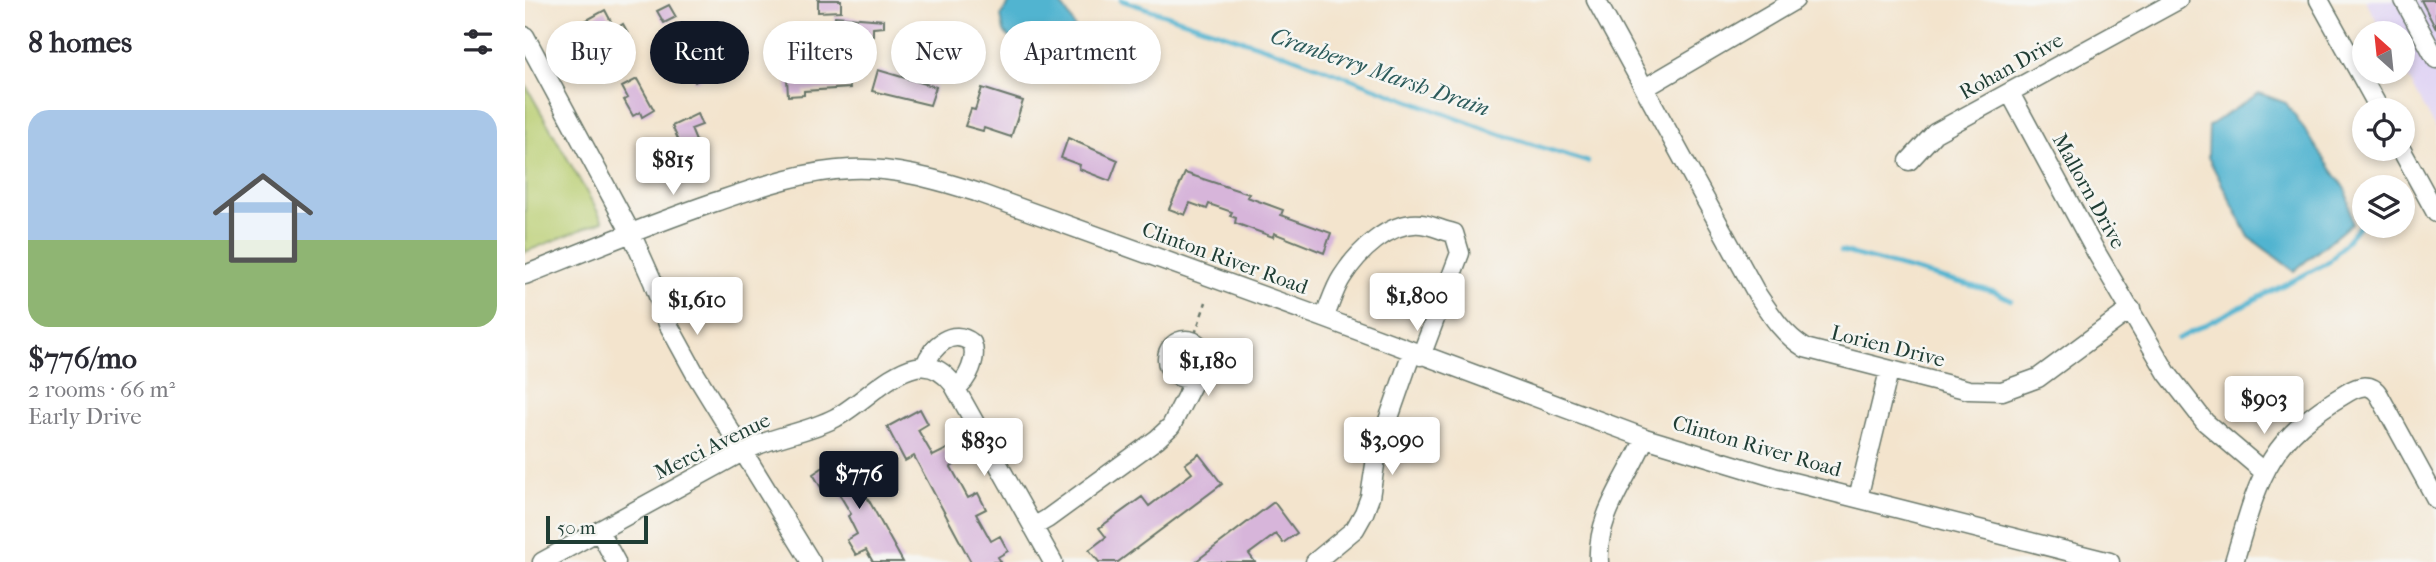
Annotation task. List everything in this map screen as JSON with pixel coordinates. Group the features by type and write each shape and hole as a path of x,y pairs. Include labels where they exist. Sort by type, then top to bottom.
{"street":[{"name":"Lorien Drive","path":"1596,0 1757,294 1791,339 1805,348 1969,390 2002,391 2038,378 2131,309"},
{"path":"1645,89 1795,0"},
{"path":"2319,0 2373,98"},
{"path":"2404,0 2436,59"},
{"name":"Rohan Drive","path":"1909,161 1935,133 2167,3"},
{"path":"525,36 631,233 668,324 696,375 811,562"},
{"name":"Mallorn Drive","path":"2010,93 2096,252 2131,309"},
{"path":"2408,161 2435,211"},
{"name":"Clinton River Road","path":"525,275 689,211 789,178 825,171 877,169 935,179 1324,318 1646,438 1725,463 2110,562"},
{"path":"1315,562 1355,529 1364,513 1370,497 1377,452 1460,253 1454,233 1422,224 1390,230 1361,254 1341,278 1324,318"},
{"path":"2131,309 2184,397 2221,437 2263,471"},
{"path":"956,388 962,384 974,357 972,343 954,336 947,338 930,354 933,369 956,388 1053,562"},
{"path":"1033,527 1058,512 1171,426 1183,405 1197,375 1205,364 1205,357 1199,345 1187,340 1174,344 1167,354 1167,366 1175,375 1183,405"},
{"name":"Merci Avenue","path":"542,562 762,442 820,425 837,417 907,370 933,369"},
{"path":"1858,498 1889,371"},
{"path":"1175,375 1186,379 1197,375"},
{"path":"2234,562 2263,471 2278,449 2300,424 2353,389 2370,387 2379,395 2436,499"},
{"path":"1599,562 1598,540 1601,527 1609,506 1646,438"},
{"path":"599,531 616,562"}],"path":[{"path":"1195,334 1206,302"}],"shaded area":[{"path":"2365,0 2436,0 2436,129 2412,84 2415,84 2415,21 2377,21"}],"green space":[{"path":"525,84 603,221 525,252"}],"water":[{"path":"1011,0 1056,0 1071,21 1002,21 1001,16"},
{"path":"2259,93 2286,103 2347,192 2352,223 2294,271 2249,237 2208,157 2209,126"}],"building":[{"path":"818,0 841,0 841,11 818,12"},
{"path":"2421,0 2436,0 2436,29"},
{"path":"669,5 676,17 663,21 657,11"},
{"path":"605,10 611,21 585,21"},
{"path":"835,16 884,20 884,27 877,28 877,21 835,21"},
{"path":"878,70 891,74 891,84 926,84 936,87 930,105 872,91 874,84 877,84"},
{"path":"636,80 654,110 642,117 640,112 633,116 624,100 628,98 622,87 636,84"},
{"path":"787,84 850,84 850,88 804,91 804,95 788,96"},
{"path":"982,88 1023,101 1011,137 984,128 983,131 965,126 971,109 975,110"},
{"path":"697,114 702,125 691,129 696,141 682,148 672,126"},
{"path":"1068,138 1118,160 1110,181 1079,169 1080,165 1061,158"},
{"path":"1185,173 1249,194 1247,197 1283,210 1281,215 1331,233 1324,253 1274,233 1273,237 1235,223 1236,218 1230,216 1232,212 1209,204 1207,209 1190,203 1185,215 1169,209"},
{"path":"920,409 928,424 918,430 933,456 953,446 961,461 951,467 968,498 978,493 986,509 976,514 991,541 1000,536 1008,551 998,557 1001,562 971,562 914,456 905,461 887,427"},
{"path":"845,453 865,486 862,488 903,562 873,562 866,550 856,555 847,540 857,534 848,516 851,514 832,482 822,489 813,474"},
{"path":"1199,454 1222,484 1118,562 1099,562 1089,550 1106,537 1099,528 1142,497 1149,506 1192,473 1185,464"},
{"path":"1274,502 1297,533 1283,543 1276,534 1249,554 1255,562 1195,562"}],"waterway":[{"name":"Cranberry Marsh Drain","path":"1121,0 1285,54 1496,133 1588,162"},
{"name":"Cranberry Marsh Drain","path":"2177,339 2329,262 2352,234"},
{"name":"Cranberry Marsh Drain","path":"1841,251 1995,292 2011,300"}]}
